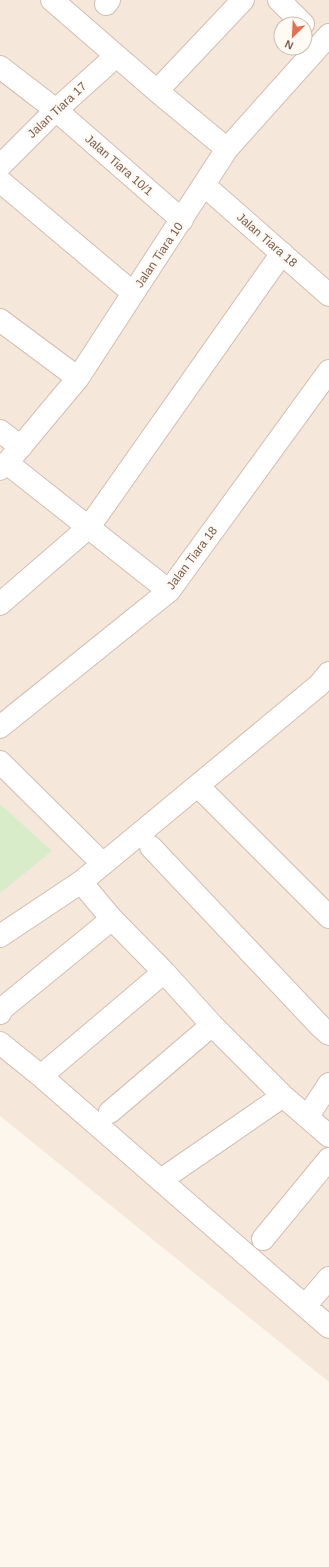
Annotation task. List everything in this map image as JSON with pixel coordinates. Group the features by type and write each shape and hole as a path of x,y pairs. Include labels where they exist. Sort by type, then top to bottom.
{"street":[{"path":"52,0 157,91 227,149"},
{"path":"157,91 243,0"},
{"path":"279,0 295,16"},
{"path":"313,32 327,42"},
{"name":"Jalan Tiara 10","path":"3,466 21,447 78,378 227,149 327,42"},
{"name":"Jalan Tiara 17","path":"0,166 56,110 116,56"},
{"name":"Jalan Tiara 10/1","path":"0,67 56,110 182,220"},
{"path":"0,181 134,294"},
{"name":"Jalan Tiara 18","path":"204,185 329,295"},
{"path":"0,604 89,527 282,253"},
{"path":"0,320 78,378"},
{"name":"Jalan Tiara 18","path":"0,727 169,590 329,371"},
{"path":"0,431 21,447"},
{"path":"3,466 89,527 169,590"},
{"path":"0,936 81,882 326,684"},
{"path":"0,762 103,864"},
{"path":"198,786 329,917"},
{"path":"152,847 329,1034"},
{"path":"81,882 112,919 164,972 212,1025 283,1096 308,1116 329,1136"},
{"path":"0,1013 3,1008 112,919"},
{"path":"41,1076 164,972"},
{"path":"110,1112 212,1025"},
{"path":"0,1043 41,1076 329,1328"},
{"path":"308,1116 329,1084"},
{"path":"161,1180 283,1096"},
{"path":"263,1239 329,1159"},
{"path":"305,1306 329,1278"}],"shaded area":[{"path":"0,0 329,0 329,1382 0,1116"}],"green space":[{"path":"0,804 52,851 0,893"}]}
